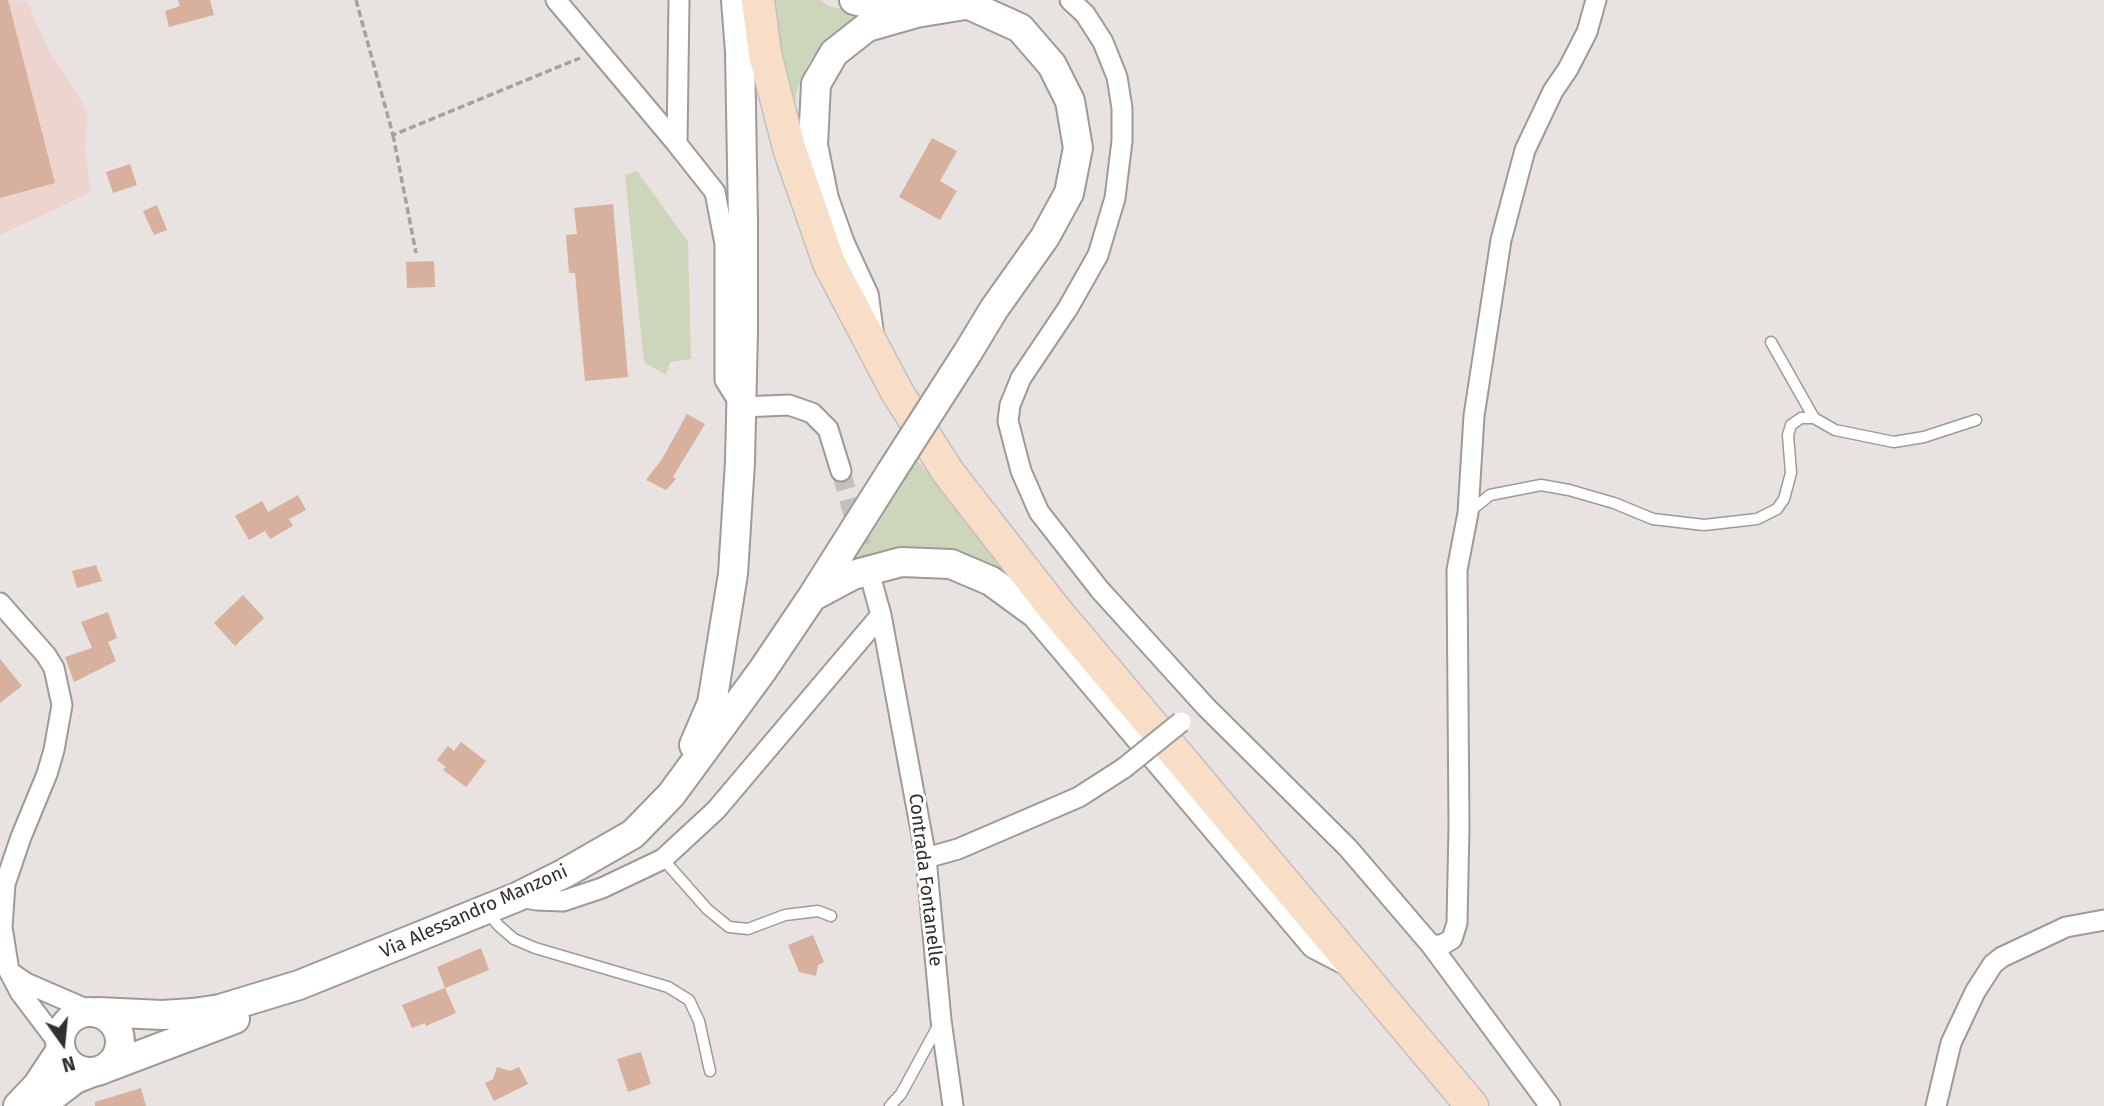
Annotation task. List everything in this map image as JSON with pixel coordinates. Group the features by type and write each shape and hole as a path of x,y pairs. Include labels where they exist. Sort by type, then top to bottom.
{"main road":[{"path":"671,795 712,703 733,574 742,407 740,52 736,0"},
{"path":"758,0 765,54 789,148 829,263 897,392 948,472 1062,618 1472,1106"},
{"path":"854,0 871,4 900,0"},
{"path":"671,795 812,597 994,309 1045,237 1069,194 1078,148 1070,101 1052,65 1020,28 956,2 867,27 834,52 816,84 813,145 824,200 840,244 864,296 870,341"},
{"path":"812,597 853,575 901,562 951,564 991,581 1036,614 1315,944 1349,961"},
{"name":"Via Alessandro Manzoni","path":"96,1012 162,1015 193,1013 220,1009 299,985 486,911 565,873 633,834 671,795"},
{"name":"Via Alessandro Manzoni","path":"40,1106 75,1079 245,1015 299,985"},
{"path":"84,1012 96,1012 115,1024 121,1044 118,1054 98,1070 83,1071 73,1067 61,1047 61,1036 69,1021 84,1012"},
{"path":"18,1106 37,1086 61,1047"}],"street":[{"path":"556,0 715,192 725,244 725,380 742,407 789,405 813,413 828,429 841,471"},
{"path":"677,144 679,0"},
{"path":"1070,0 1084,14 1103,42 1117,77 1122,108 1122,141 1115,198 1098,255 1069,309 1021,379 1010,405 1010,431 1021,471 1040,512 1100,590 1206,707 1348,848 1431,945 1550,1106"},
{"path":"1431,945 1442,945 1452,939 1457,923 1457,570 1468,513 1474,416 1501,240 1525,150 1553,91 1587,32 1596,0"},
{"name":"Contrada Fontanelle","path":"873,586 881,615 926,858 941,1020 953,1106"},
{"path":"0,603 46,655 54,668 62,705 47,774 5,884 2,927 9,971 20,992 61,1047"},
{"path":"517,897 563,901 603,888 663,859 716,810 881,615"},
{"path":"926,858 958,849 1079,797 1124,768 1181,722 1206,707"},
{"path":"1936,1106 1951,1043 1975,992 1993,964 2002,957 2066,927 2104,920"},
{"path":"9,971 26,983 96,1012"}],"lane":[{"path":"1771,342 1814,418"},
{"path":"1468,513 1490,495 1541,485 1614,503 1653,519 1704,525 1757,519 1777,509 1784,499 1791,473 1788,435 1791,425 1801,418 1814,418 1835,430 1894,442 1924,437 1976,420"},
{"path":"663,859 707,909 729,927 748,929 796,913 818,911 831,916"},
{"path":"486,911 514,939 535,948 668,987 689,1000 699,1021 710,1071"},
{"path":"890,1106 901,1094 941,1020"}],"path":[{"path":"356,0 393,135 416,253"},
{"path":"393,135 599,51"}],"shaded area":[{"path":"0,0 27,1 48,49 81,100 87,115 85,152 91,192 0,235"}],"green space":[{"path":"768,0 820,0 830,7 857,10 859,20 823,43 809,62 798,88 791,118"},
{"path":"637,171 688,242 691,359 670,362 666,375 644,362 625,175"},
{"path":"916,459 1021,585 849,566 845,561"}],"building":[{"path":"0,0 8,0 55,183 0,198"},
{"path":"178,0 210,0 214,15 169,27 165,11 180,6"},
{"path":"932,138 957,151 940,181 957,191 940,220 899,197"},
{"path":"130,164 137,185 113,193 106,172"},
{"path":"613,204 628,377 585,381 575,273 569,273 566,235 577,234 574,208"},
{"path":"157,205 167,230 154,235 143,211"},
{"path":"434,261 435,287 407,288 406,262"},
{"path":"687,414 705,424 673,477 676,479 666,490 646,480 662,459"},
{"path":"298,495 306,510 289,519 293,526 270,539 265,531 249,540 235,516 262,501 268,512"},
{"path":"96,565 102,581 77,588 72,571"},
{"path":"243,595 264,618 235,646 214,623"},
{"path":"108,612 117,638 108,642 116,661 74,682 65,657 92,648 81,622"},
{"path":"0,659 22,686 0,703"},
{"path":"461,742 486,761 466,787 443,770 446,767 437,760 448,746 454,751"},
{"path":"813,935 824,962 818,965 816,976 799,972 788,945"},
{"path":"481,948 489,970 445,988 437,967"},
{"path":"445,988 456,1013 426,1026 425,1023 412,1028 402,1005"},
{"path":"641,1052 651,1084 628,1092 617,1059"},
{"path":"497,1067 510,1071 519,1067 528,1084 494,1101 485,1083 493,1079"},
{"path":"141,1088 146,1106 95,1106 95,1102"}],"tunnel":[{"path":"841,471 871,581"}]}
